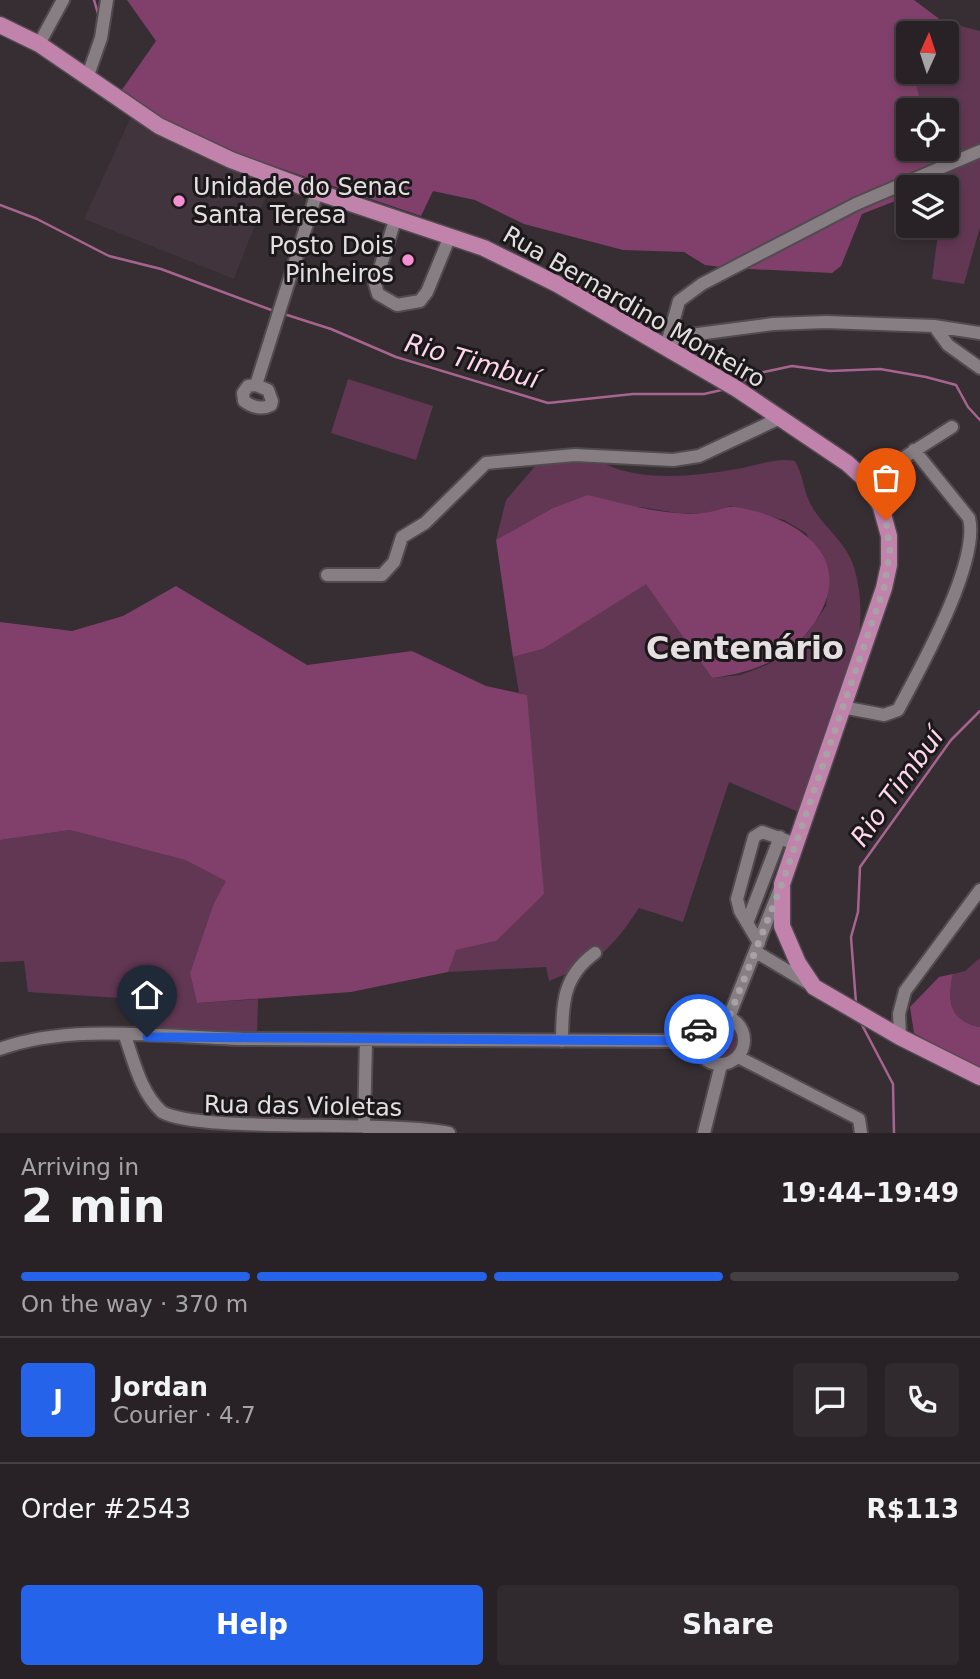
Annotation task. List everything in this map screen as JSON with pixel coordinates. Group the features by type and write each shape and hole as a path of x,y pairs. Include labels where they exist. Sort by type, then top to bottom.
{"main road":[{"name":"Rua Bernardino Monteiro","path":"0,24 39,44 159,126 231,160 317,192 484,247 556,284 663,342 737,388 778,419 847,463 867,481 886,520 889,565 884,588 782,884 782,926 798,963 814,986"},
{"path":"814,986 900,1037 980,1077"}],"street":[{"path":"39,44 63,0"},
{"path":"87,78 100,38 107,0"},
{"path":"663,342 679,301 702,284 868,199 980,151"},
{"path":"256,385 317,192"},
{"path":"396,217 375,284 378,294 397,305 420,301 427,292 450,236"},
{"path":"663,342 772,324 825,322 934,326 980,333"},
{"path":"934,326 948,345 980,369"},
{"path":"327,575 382,575 394,562 404,535 425,523 468,482 480,466 494,462 575,455 673,460 699,456 778,419"},
{"path":"867,481 952,427"},
{"path":"842,706 884,715 898,710 932,647 970,557 972,530 969,519 914,450"},
{"path":"796,844 780,837 757,833 742,877 737,905 758,947 814,986"},
{"path":"747,922 780,837"},
{"path":"742,877 772,910"},
{"path":"729,1017 782,884"},
{"path":"900,1037 899,1014 905,991 980,890"},
{"path":"562,1041 564,992 578,968 596,953"},
{"path":"729,1017 737,1023 745,1040 738,1058 721,1065 703,1058 695,1041 697,1032 710,1018 729,1017"},
{"path":"0,1049 18,1042 50,1038 125,1036 366,1041 695,1041"},
{"name":"Rua das Violetas","path":"125,1036 151,1099 164,1114 178,1123 227,1130 364,1127 423,1128 449,1133"},
{"path":"364,1127 366,1041"},
{"path":"738,1058 859,1119 862,1133"},
{"path":"704,1133 721,1065"}],"shaded area":[{"path":"127,0 914,0 942,21 896,21 896,84 916,84 920,98 896,98 896,161 946,161 945,175 896,175 896,201 862,214 841,266 832,273 705,265 684,252 623,250 524,224 475,200 433,191 421,216 203,142 119,94 156,41"},
{"path":"959,25 980,31 980,227 964,284 932,279 937,238 959,238 959,175 944,175 945,161 959,161 959,98 919,98 915,84 959,84"},
{"name":"Unidade do Senac Santa Teresa","path":"131,117 271,183 234,279 84,219"},
{"path":"348,379 433,406 416,460 331,433"},
{"path":"604,455 607,465 654,476 705,474 773,461 795,461 813,509 843,546 852,562 859,592 860,624 848,689 801,813 729,782 683,922 639,908 619,936 601,954 549,981 546,967 448,972 455,950 496,941 527,695 519,693 513,657 543,649 646,583 712,678 741,675 769,664 808,632 826,606 829,576 806,533 784,520 731,506 707,513 677,513 641,507 551,509 496,540 506,500 537,464"},
{"path":"588,495 666,512 701,513 735,507 779,519 814,543 825,559 829,577 827,598 815,622 795,645 770,662 728,676 712,678 646,584 543,649 513,657 496,540 551,509"},
{"path":"176,586 307,665 412,651 486,686 527,695 544,894 496,941 456,950 448,972 351,992 197,1003 190,973 213,905 226,881 185,860 70,830 0,840 0,622 72,631 123,616"},
{"path":"70,830 185,860 227,881 213,905 190,973 197,1003 258,999 257,1034 134,1031 135,999 28,992 24,961 0,962 0,840"},
{"path":"980,958 980,1027 962,1020 956,1014 950,992 953,974 965,971"},
{"path":"953,974 950,992 956,1014 962,1020 980,1027 980,1071 914,1033 910,1007 939,977"},
{"path":"719,1021 733,1027 739,1041 733,1055 719,1061 705,1055 699,1041 705,1027"}],"waterway":[{"path":"94,0 99,17"},
{"name":"Rio Timbuí","path":"0,205 37,219 109,256 161,269 274,311"},
{"name":"Rio Timbuí","path":"284,314 331,329 396,357 548,403 633,394 704,394 726,389"},
{"name":"Rio Timbuí","path":"738,383 764,372 792,366 830,371 880,369 956,385 968,407 980,420"},
{"name":"Rio Timbuí","path":"856,1003 851,937 858,912 860,867 951,740 980,711"},
{"name":"Rio Timbuí","path":"861,1023 893,1084 894,1133"}],"way so far":[{"path":"699,1029 702,1023 710,1018 729,1017 782,884 884,588 890,552 886,520"}],"place":[{"name":"Unidade do Senac Santa Teresa","path":"179,201"},
{"name":"Posto Dois Pinheiros","path":"408,260"}],"district":[{"name":"Centenário","path":"745,648"}],"route":[{"path":"147,1037 366,1041 695,1041 699,1029"}]}
